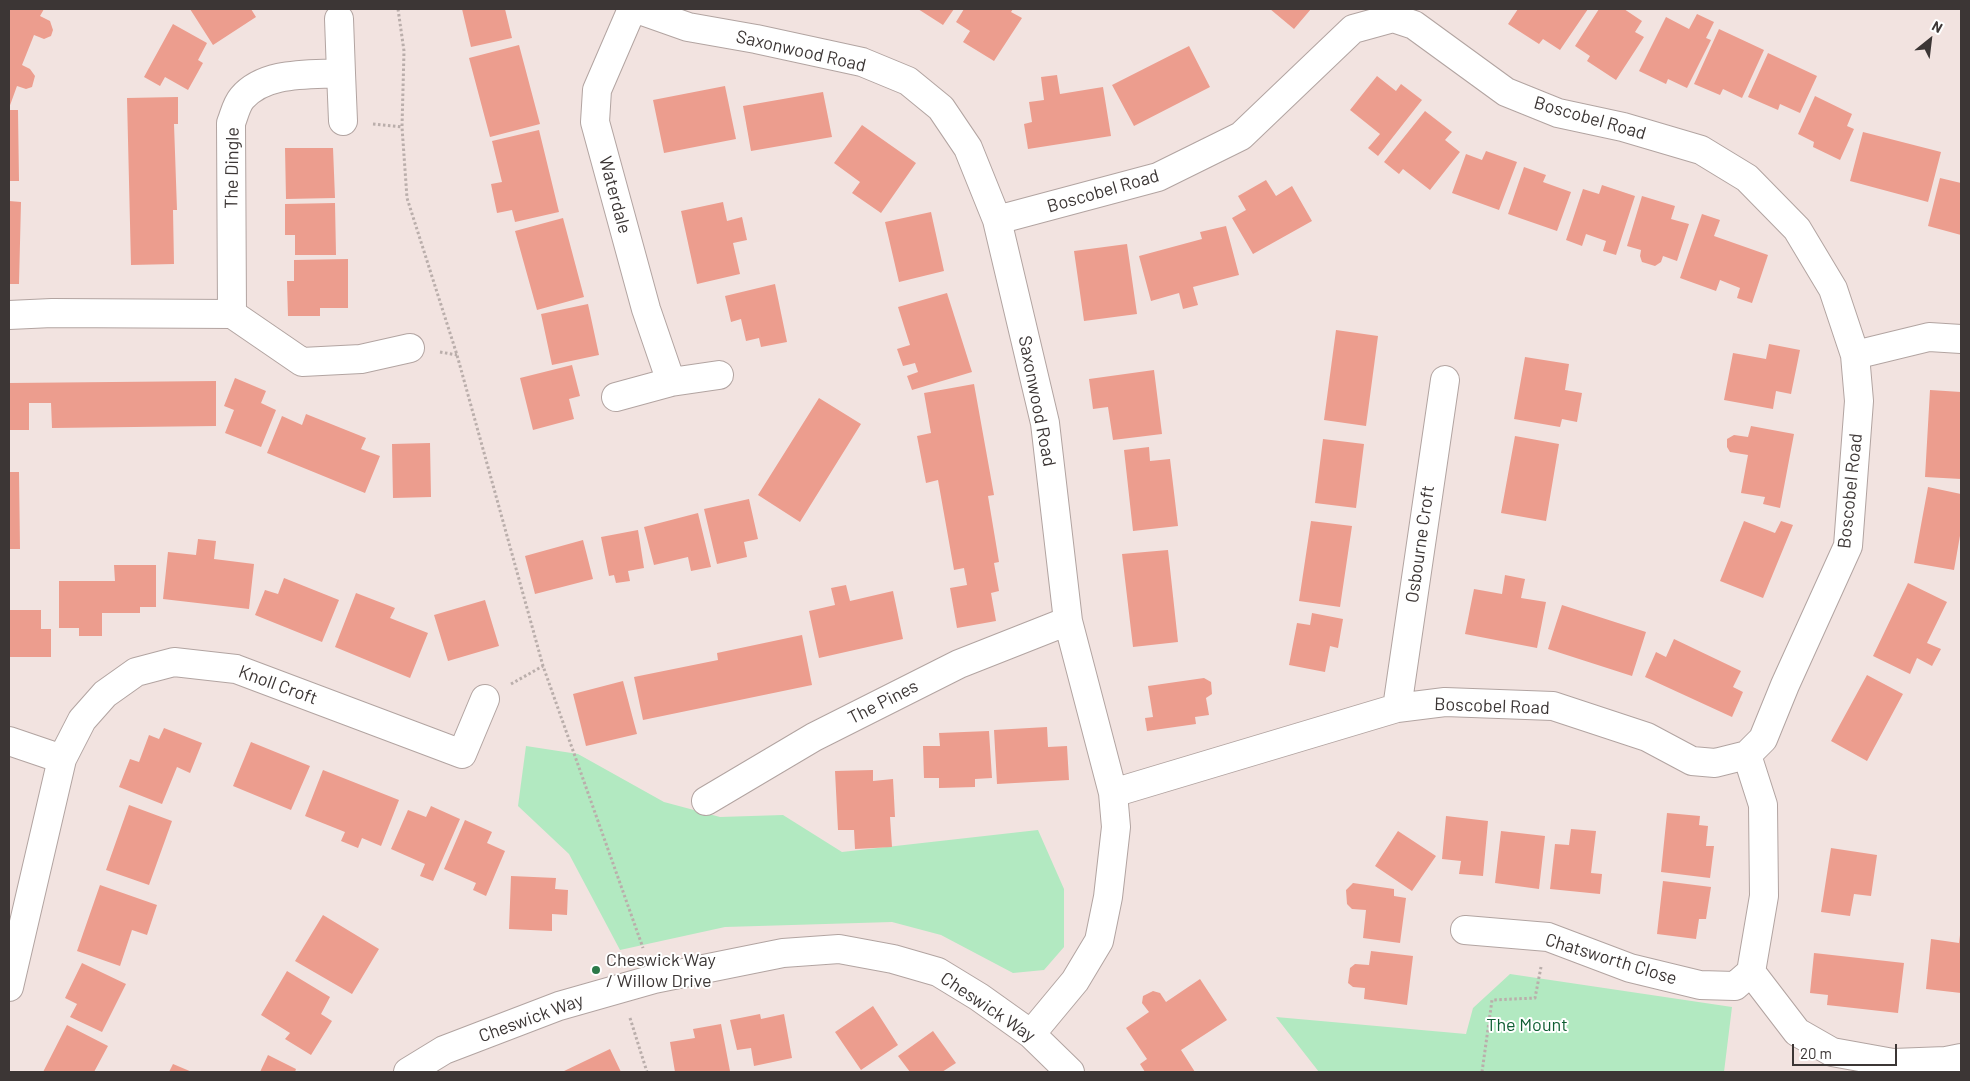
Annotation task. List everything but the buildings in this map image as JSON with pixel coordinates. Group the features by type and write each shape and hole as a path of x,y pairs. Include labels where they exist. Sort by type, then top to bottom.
{"street":[{"name":"Waterdale","path":"632,9 597,90 595,122 646,308 671,382"},
{"name":"Saxonwood Road","path":"637,9 688,28 756,39 862,62 908,81 941,108 968,148 997,220 1045,423 1068,621 1113,793 1116,827 1108,897 1099,941 1075,981 1031,1034"},
{"name":"Boscobel Road","path":"997,220 1158,177 1241,136 1353,29 1391,14 1414,25 1506,92 1558,113 1622,127 1701,150 1747,178 1797,228 1833,288 1855,355 1859,401 1848,546 1785,684 1763,739 1747,755 1715,763 1692,762 1647,737 1553,706 1445,702 1397,708 1113,793"},
{"path":"339,19 344,121"},
{"name":"The Dingle","path":"232,314 231,123 241,99 259,84 291,76 341,73"},
{"path":"9,315 62,313 232,314 302,362 361,359 410,348"},
{"path":"1855,355 1929,337 1961,339"},
{"path":"616,397 671,382 719,375"},
{"name":"Osbourne Croft","path":"1397,708 1444,380"},
{"name":"The Pines","path":"706,801 814,737 959,664 1068,621"},
{"name":"Knoll Croft","path":"9,987 62,759 82,720 106,694 136,672 174,662 236,669 462,754 485,699"},
{"path":"9,741 62,759"},
{"path":"1747,755 1763,805 1764,896 1750,972 1797,1032 1832,1052 1893,1063 1946,1061 1961,1058"},
{"name":"Chatsworth Close","path":"1465,930 1548,937 1630,968 1700,985 1735,986 1750,972"},
{"name":"Cheswick Way","path":"408,1072 444,1050 559,1006 621,988 654,979 783,953 839,950 893,959 938,972 979,997 1031,1034 1070,1072"}],"path":[{"path":"398,9 404,51 402,127 406,198 457,355 543,666 654,979"},
{"path":"1482,1072 1492,1000 1535,998 1548,937"},
{"path":"621,988 647,1072"}],"green space":[{"path":"526,746 578,754 664,802 720,817 783,815 842,852 1038,830 1064,889 1064,947 1044,970 1013,973 941,935 892,922 725,927 620,950 569,854 518,806"},
{"name":"The Mount","path":"1510,974 1732,1007 1724,1072 1319,1072 1276,1017 1466,1034 1473,1008"}],"place":[{"name":"Cheswick Way / Willow Drive","path":"596,970"}]}
